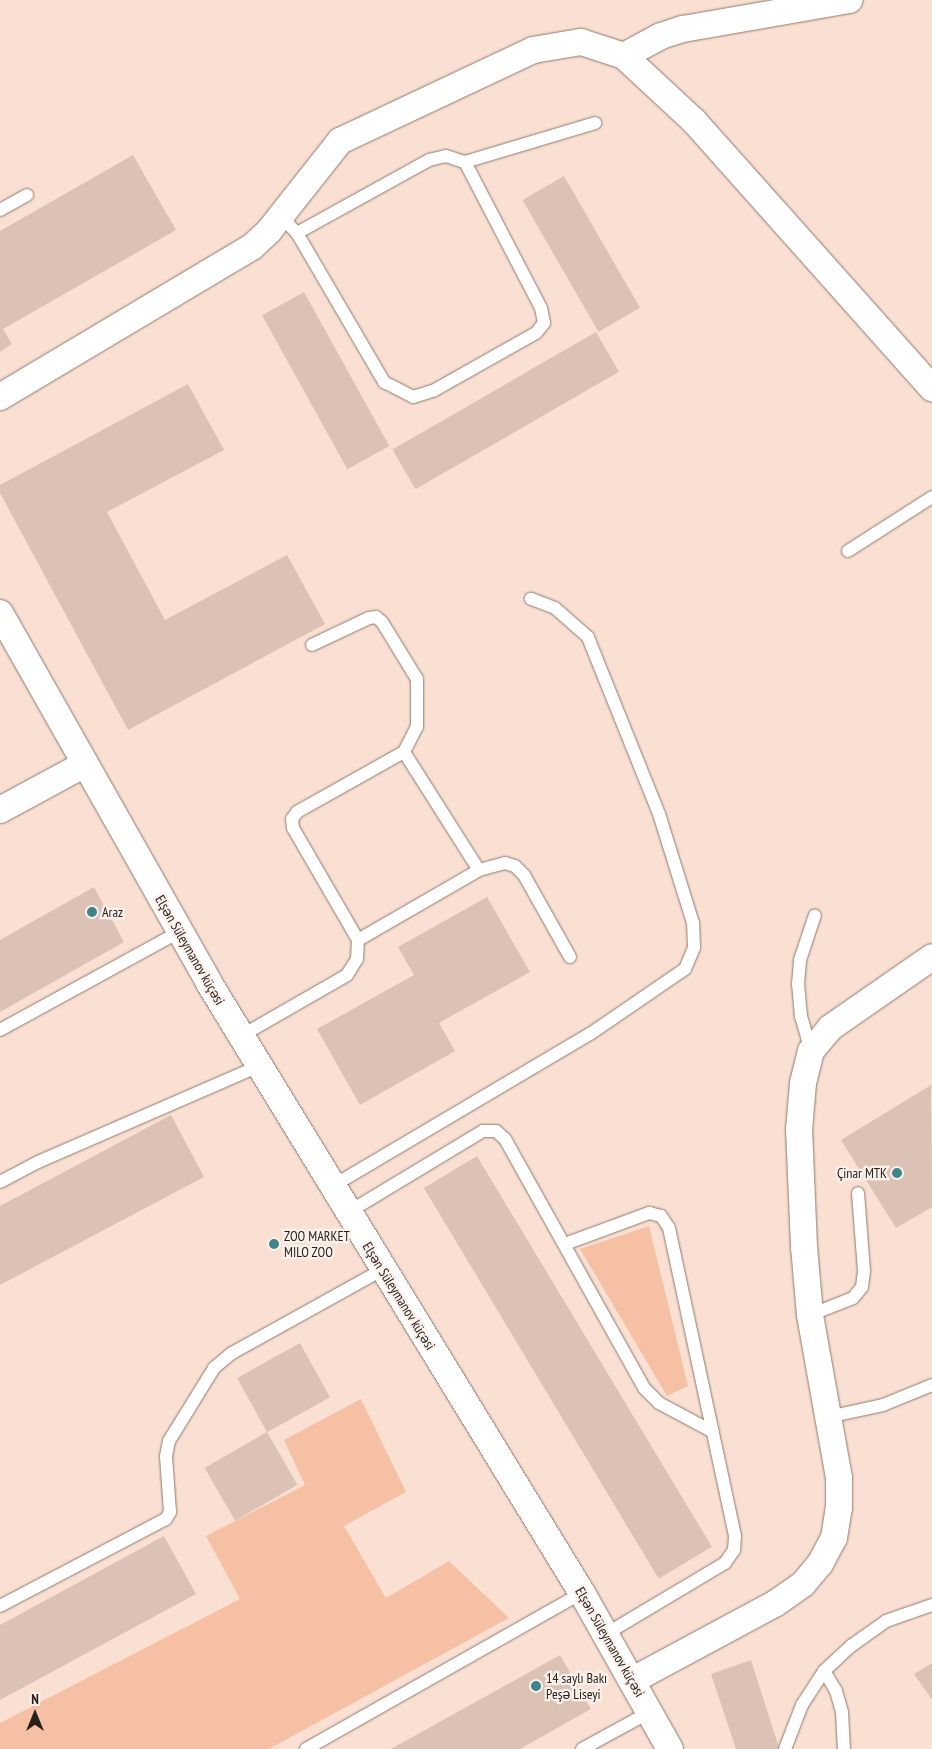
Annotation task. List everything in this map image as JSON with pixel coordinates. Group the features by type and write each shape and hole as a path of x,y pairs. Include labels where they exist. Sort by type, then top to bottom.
{"street":[{"path":"624,56 661,36 683,29 850,0"},
{"path":"0,398 289,224 340,141 358,130 532,50 581,42 624,56 694,121 932,388"},
{"name":"Elşən Süleymanov küçəsi","path":"0,613 178,932 331,1187 582,1593 633,1680 670,1749"},
{"path":"0,810 85,764"},
{"path":"633,1680 776,1603 803,1584 820,1564 834,1538 839,1508 839,1478 810,1315 804,1247 799,1130 803,1083 811,1051 830,1028 860,1005 932,957"}],"lane":[{"path":"465,162 541,308 544,323 536,333 433,391 413,397 384,382 289,224 429,160 446,156 465,162 595,123"},
{"path":"0,210 27,195"},
{"path":"848,550 932,496"},
{"path":"331,1187 590,1034 685,969 694,948 693,923 659,814 588,637 555,608 531,599"},
{"path":"241,1036 347,975 358,959 358,940 293,828 292,819 297,812 404,752 418,727 417,679 382,622 376,617 369,618 312,645"},
{"path":"404,752 479,870"},
{"path":"358,940 479,870 505,863 515,866 524,875 570,957"},
{"path":"811,1051 801,1017 798,984 800,960 815,915"},
{"path":"0,1030 178,932"},
{"path":"0,1182 46,1158 258,1066"},
{"path":"348,1213 483,1131 496,1131 505,1139 644,1388 659,1403 713,1432"},
{"path":"810,1315 853,1298 862,1287 864,1271 858,1193"},
{"path":"565,1244 636,1215 649,1213 661,1216 669,1228 735,1536 734,1550 725,1563 606,1634"},
{"path":"0,1606 166,1519 170,1512 166,1456 169,1441 214,1368 232,1353 382,1270"},
{"path":"828,1417 882,1405 932,1385"},
{"path":"306,1749 582,1593"},
{"path":"785,1749 802,1705 824,1671 851,1646 886,1621 932,1605"},
{"path":"824,1671 836,1692 842,1712 844,1749"},
{"path":"582,1749 650,1712"}],"shaded area":[{"path":"649,1226 688,1386 667,1396 580,1249"},
{"path":"361,1399 406,1492 344,1526 386,1598 449,1561 509,1618 269,1749 0,1749 0,1723 240,1599 206,1536 305,1485 284,1440"}],"building":[{"path":"133,155 176,230 3,329 12,344 0,352 0,231"},
{"path":"564,176 640,308 598,332 522,200"},
{"path":"304,292 389,446 347,469 262,315"},
{"path":"596,332 619,372 415,489 392,450"},
{"path":"188,384 224,450 107,512 165,620 287,555 325,624 128,730 0,493 0,485"},
{"path":"94,887 124,942 0,1012 0,940"},
{"path":"487,897 530,972 439,1023 455,1051 360,1105 317,1029 414,975 398,947"},
{"name":"Çinar MTK","path":"931,1085 932,1207 896,1228 841,1140"},
{"path":"171,1115 204,1177 0,1285 0,1206"},
{"path":"477,1156 712,1547 659,1579 424,1188"},
{"path":"300,1343 330,1397 267,1432 237,1378"},
{"path":"267,1432 298,1485 235,1521 205,1468"},
{"path":"164,1536 196,1594 0,1700 0,1625"},
{"path":"560,1655 591,1709 520,1749 391,1749"},
{"path":"751,1660 779,1748 736,1749 711,1674"},
{"path":"932,1663 932,1700 914,1674"}],"place":[{"name":"Araz","path":"92,912"},
{"name":"Çinar MTK","path":"897,1173"},
{"name":"ZOO MARKET MILO ZOO","path":"274,1244"},
{"name":"14 saylı Bakı Peşə Liseyi","path":"536,1686"}]}
